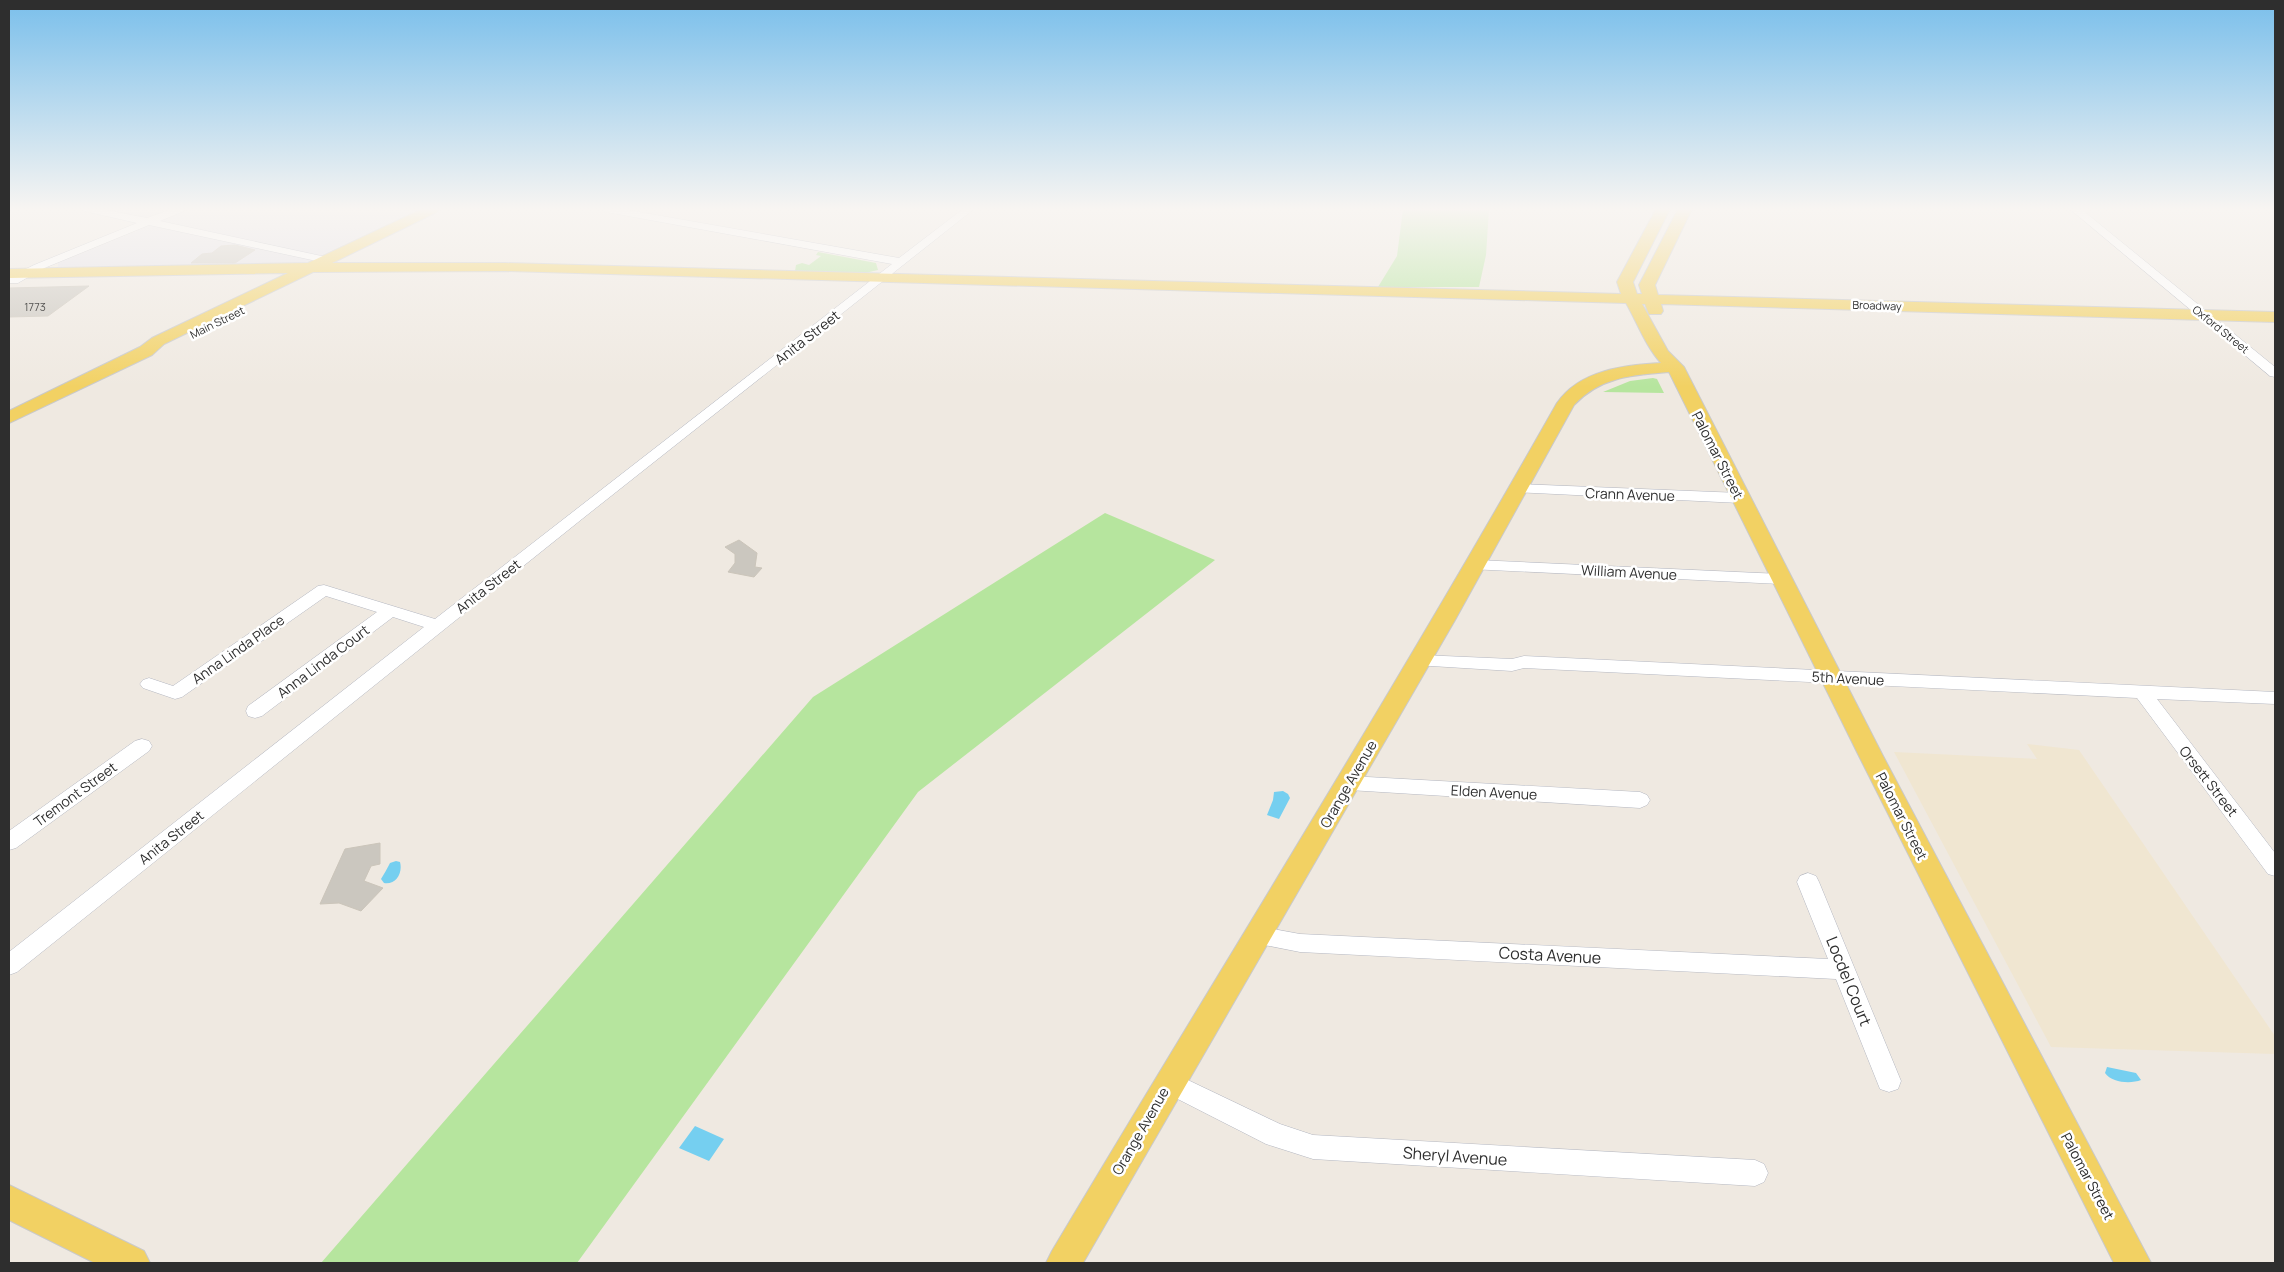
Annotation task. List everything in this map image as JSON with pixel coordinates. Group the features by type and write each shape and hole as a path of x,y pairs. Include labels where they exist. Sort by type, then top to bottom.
{"main road":[{"name":"Broadway","path":"14,277 334,268"},
{"name":"Broadway","path":"537,268 647,275 1632,303"},
{"path":"1632,268 1625,282 1632,303"},
{"name":"Palomar Street","path":"1655,268 1647,285 1653,304 1676,354 1675,367"},
{"name":"Broadway","path":"314,269 496,275 647,275"},
{"name":"Main Street","path":"9,418 146,351 167,347 314,269"},
{"name":"Broadway","path":"1164,290 1330,299 1343,296 1368,296 1372,294 1383,297 1416,296 1423,292 1653,304 2211,320 2275,326"},
{"name":"Palomar Street","path":"1632,303 1647,324 1660,353 1675,367 1831,677 2133,1263"},
{"name":"Broadway","path":"2211,320 2275,317"},
{"name":"Orange Avenue","path":"1064,1263 1169,1082 1421,661 1566,404 1582,387 1614,374 1640,369 1675,367"},
{"path":"9,1202 132,1263"}],"street":[{"path":"14,277 35,268"},
{"name":"Anita Street","path":"9,966 437,626 893,268"},
{"name":"Oxford Street","path":"2148,268 2275,373"},
{"name":"Crann Avenue","path":"1519,489 1740,498"},
{"name":"William Avenue","path":"1476,565 1781,579"},
{"name":"Anna Linda Place","path":"149,684 175,693 324,590 390,611"},
{"path":"390,611 437,626"},
{"name":"Anna Linda Court","path":"256,711 390,611"},
{"name":"5th Avenue","path":"1421,661 1512,665 1524,662 2275,698"},
{"name":"Orsett Street","path":"2143,693 2275,868"},
{"name":"Tremont Street","path":"9,842 142,746"},
{"name":"Elden Avenue","path":"1349,784 1640,800"},
{"name":"Locdel Court","path":"1808,882 1889,1081"},
{"name":"Costa Avenue","path":"1257,935 1300,943 1844,970"},
{"name":"Sheryl Avenue","path":"1169,1082 1275,1135 1312,1147 1755,1173"}],"shaded area":[{"path":"2027,744 2079,750 2275,1036 2275,1054 2051,1047 1894,752 2037,759"}],"green space":[{"path":"795,268 878,268 878,270 865,273 795,271"},
{"path":"1389,268 1483,268 1479,287 1378,287"},
{"path":"1657,379 1664,393 1603,392 1630,381"},
{"path":"1105,513 1215,560 918,792 577,1263 321,1263 813,697"}],"water":[{"path":"1283,791 1290,798 1279,819 1267,815 1274,792"},
{"path":"400,862 401,866 398,877 392,882 384,883 381,879 390,863"},
{"path":"2107,1067 2136,1073 2141,1080 2132,1082 2117,1081 2105,1073"},
{"path":"695,1126 724,1139 709,1161 679,1148"}],"building":[{"path":"89,286 48,316 9,317 9,288"},
{"path":"739,540 757,553 755,567 762,568 754,577 728,572 735,563 735,554 725,547"},
{"path":"380,843 380,864 371,866 364,881 383,888 361,911 339,903 320,904 345,849"}]}
